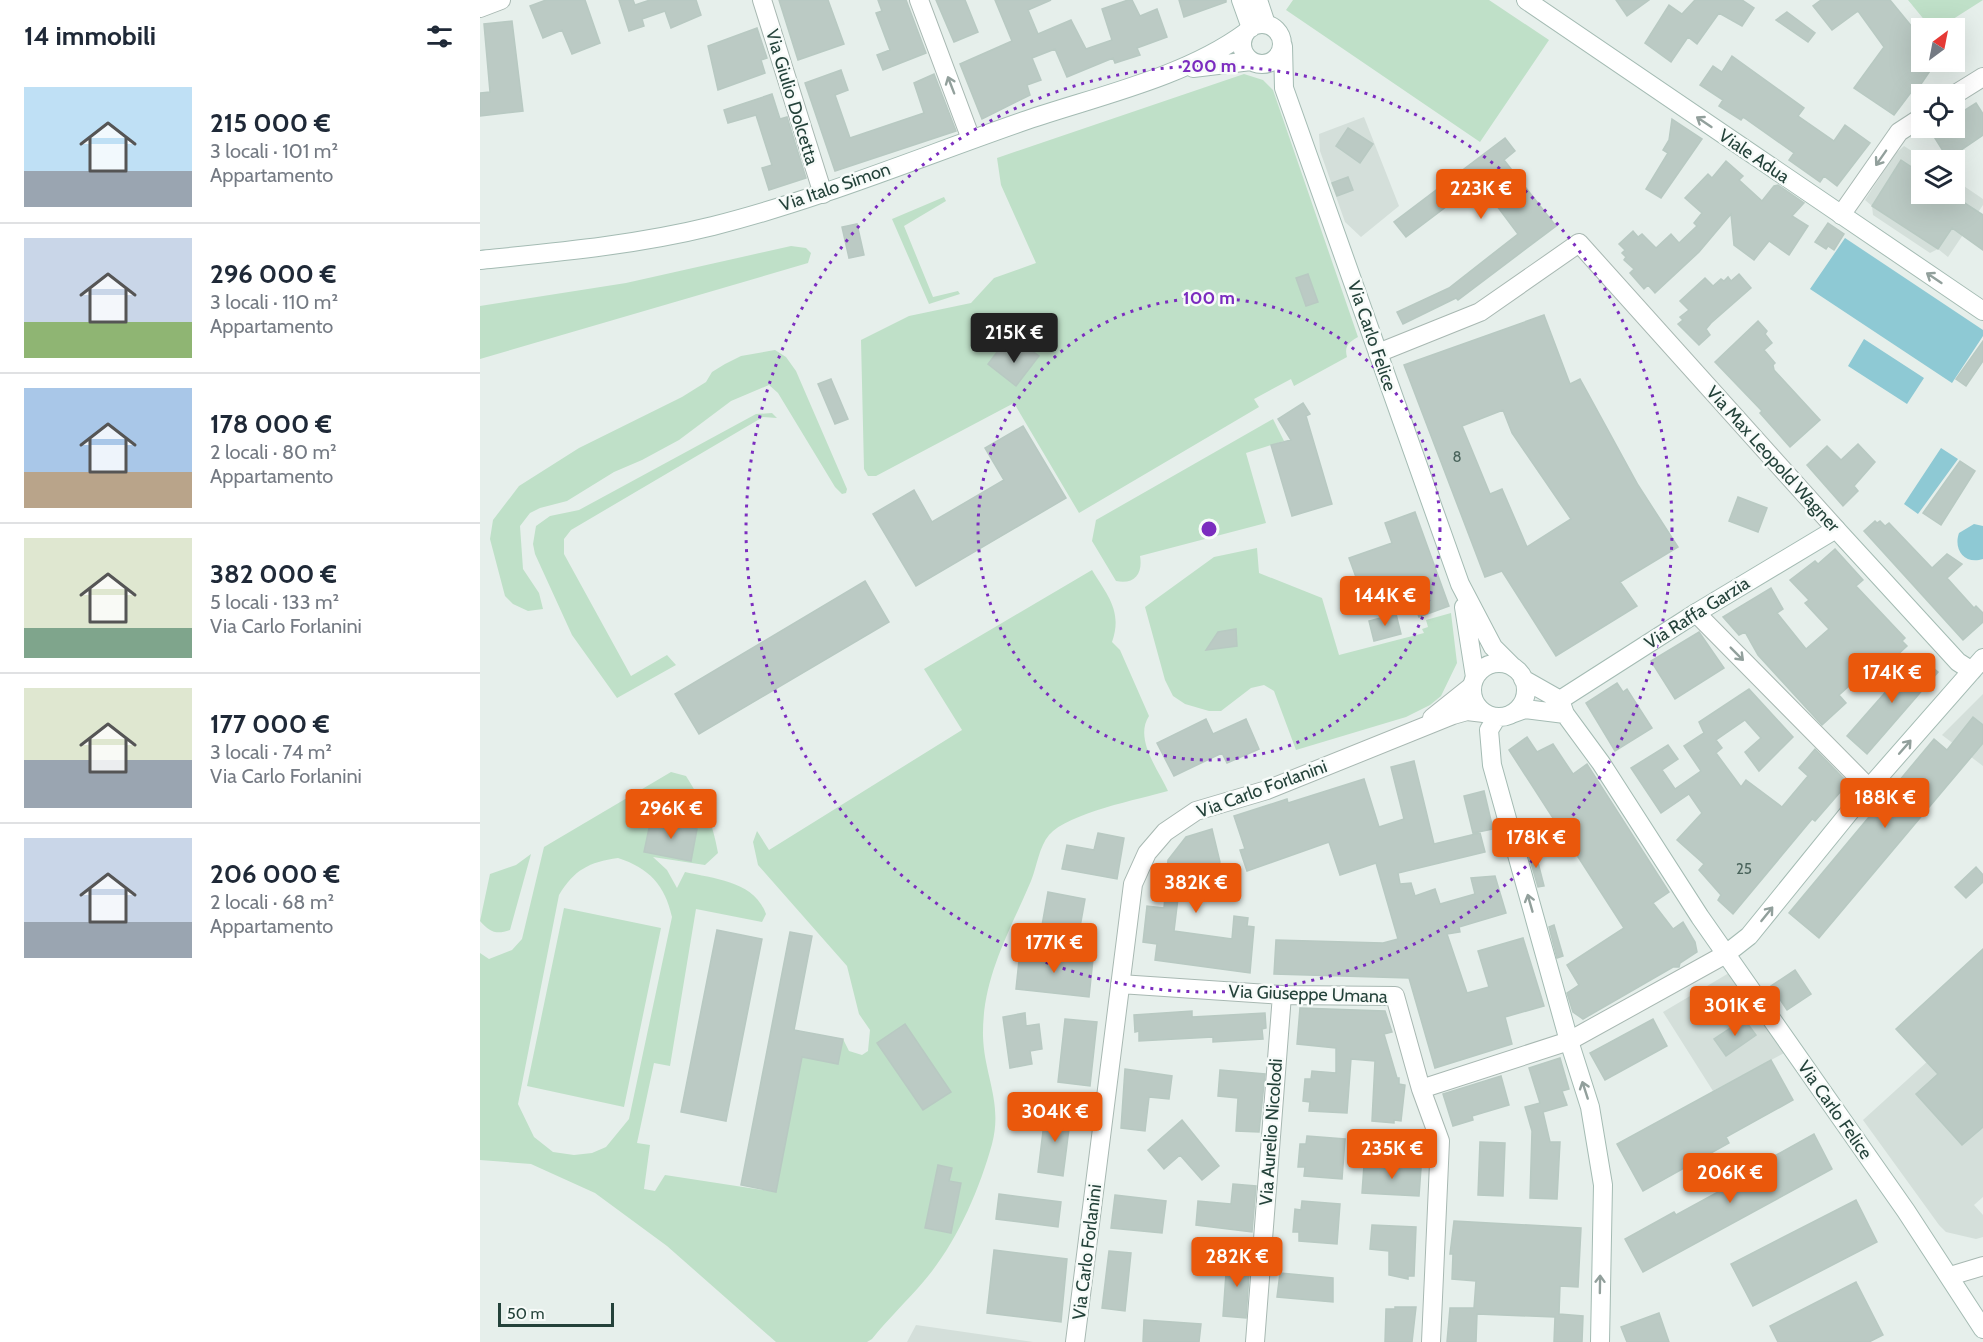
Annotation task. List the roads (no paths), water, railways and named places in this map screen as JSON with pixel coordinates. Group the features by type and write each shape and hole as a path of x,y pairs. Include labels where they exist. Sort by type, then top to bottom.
{"street":[{"path":"480,8 501,0"},
{"name":"Via Giulio Dolcetta","path":"762,0 823,194"},
{"path":"919,0 971,139"},
{"path":"1241,0 1254,28"},
{"path":"1254,28 1277,30 1282,46 1278,57 1257,63 1242,45 1254,28 1258,0"},
{"name":"Viale Adua","path":"1526,0 1983,311"},
{"name":"Via Italo Simon","path":"480,260 615,246 713,226 823,194 971,139 1179,69 1231,43 1254,28"},
{"name":"Via Carlo Felice","path":"1282,46 1284,88 1460,584 1493,647 1518,673 1562,707 1726,954 1950,1276 1983,1329"},
{"name":"Via Italo Simon","path":"1179,69 1257,63"},
{"name":"Via Carlo Felice","path":"1257,63 1284,88"},
{"path":"1965,88 1983,77"},
{"path":"1841,215 1899,132 1911,124"},
{"name":"Via Max Leopold Wagner","path":"1378,352 1480,312 1579,243 1958,662 1977,664"},
{"name":"Via Raffa Garzia","path":"1562,707 1696,613 1836,529"},
{"name":"Via Carlo Felice","path":"1460,584 1473,682"},
{"path":"1696,613 1869,788"},
{"path":"1562,707 1525,709 1498,715 1474,701 1473,682 1489,665 1502,664 1518,673 1525,687 1523,703 1498,715 1488,730 1492,765 1569,1041 1590,1107 1603,1185 1600,1342"},
{"path":"1421,1089 1569,1041 1726,954 1749,936 1869,788 1977,664"},
{"name":"Via Carlo Forlanini","path":"1414,733 1473,682"},
{"name":"Via Carlo Forlanini","path":"1075,1342 1133,884 1147,853 1165,832 1196,811 1267,790 1467,711 1498,715"},
{"name":"Via Giuseppe Umana","path":"1120,984 1282,995 1395,996 1421,1089 1440,1141 1431,1342"},
{"name":"Via Aurelio Nicolodi","path":"1255,1342 1282,995"},
{"path":"1950,1276 1983,1266"}],"water":[{"path":"1845,238 1983,330 1983,336 1952,383 1810,289"},
{"path":"1864,339 1924,378 1907,404 1848,366"},
{"path":"1941,448 1958,459 1918,514 1904,504"},
{"path":"1974,524 1983,526 1983,559 1971,560 1962,555 1959,550 1959,533"}]}
